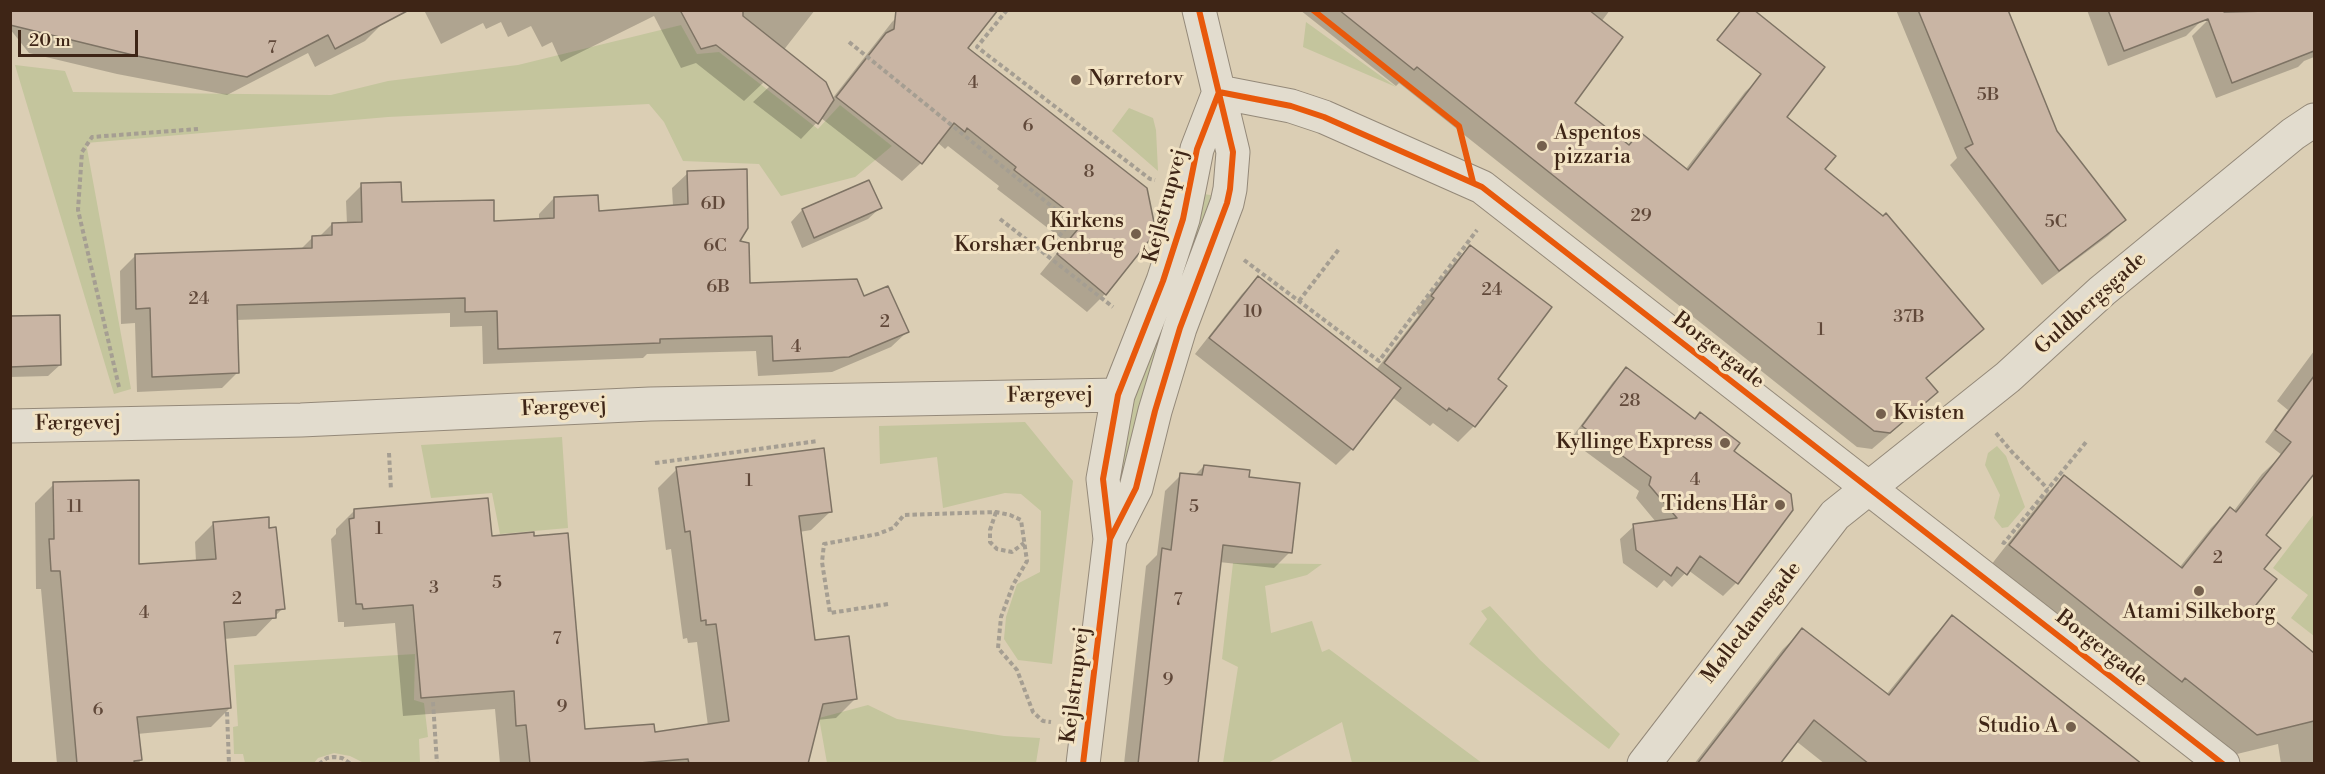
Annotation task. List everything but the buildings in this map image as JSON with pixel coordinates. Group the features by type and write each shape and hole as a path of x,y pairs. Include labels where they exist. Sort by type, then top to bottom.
{"street":[{"path":"1199,10 1218,92"},
{"name":"Kejlstrupvej","path":"1083,764 1110,539 1103,479 1118,395 1144,331 1183,219 1197,149 1218,92"},
{"name":"Kejlstrupvej","path":"1110,539 1136,488 1155,411 1180,328 1228,196 1233,152 1218,92"},
{"name":"Borgergade","path":"1218,92 1292,106 1324,117 1473,182 1868,489 2207,759"},
{"name":"Guldbergsgade","path":"1868,489 2008,377 2111,283 2293,134 2314,120"},
{"name":"Færgevej","path":"10,426 312,419 650,404 1118,395"},
{"name":"Mølledamsgade","path":"1644,764 1835,515 1868,489"}],"path":[{"path":"1007,10 977,47 1150,179 1189,183"},
{"path":"849,42 1071,222 1044,254"},
{"path":"128,423 78,210 82,152 92,136 198,129"},
{"path":"1213,237 1379,361 1499,200"},
{"path":"1000,219 1144,331"},
{"path":"1299,301 1339,249"},
{"path":"655,463 825,440"},
{"path":"2004,543 2087,441"},
{"path":"2012,452 2048,489"},
{"path":"996,512 990,530 990,542 997,549 1012,552 1025,542"},
{"path":"888,604 830,613 822,562 824,543 878,534 893,528 904,515 996,512 1021,520 1027,561 1013,585 1001,617 998,648 1017,670 1033,711 1043,720 1087,730"},
{"path":"433,702 437,764"},
{"path":"227,712 229,764"},
{"path":"319,764 327,758 334,757 342,758 351,764"}],"green space":[{"path":"1306,22 1396,87 1303,47"},
{"path":"681,25 697,54 719,52 818,129 840,105 892,146 855,177 781,196 759,164 683,161 664,122 649,104 388,117 86,143 131,389 114,394 15,65 65,71 73,92 331,95 388,81 518,65"},
{"path":"1129,108 1153,118 1156,130 1158,171 1112,131"},
{"path":"1204,194 1216,196 1126,489 1118,487 1133,401"},
{"path":"1025,422 1073,481 1052,664 1018,660 1004,639 1006,617 1017,584 1040,572 1041,511 1021,494 1005,493 943,508 937,457 880,464 879,426"},
{"path":"562,437 568,528 500,534 492,493 431,498 421,445"},
{"path":"1997,446 2006,456 2025,507 2008,527 2002,528 1994,518 2000,495 1985,465 1988,453"},
{"path":"2314,514 2314,636 2291,618 2308,595 2273,568"},
{"path":"1233,563 1322,564 1307,575 1265,586 1271,633 1312,621 1322,652 1329,649 1482,763 1352,763 1342,722 1268,763 1223,763 1238,667 1222,659"},
{"path":"1490,606 1540,660 1620,734 1609,749 1469,644 1487,619 1481,611"},
{"path":"415,654 414,700 424,703 428,737 419,739 420,763 364,763 350,756 334,753 318,758 314,763 245,763 243,754 234,754 233,727 238,726 234,665"},
{"path":"868,705 897,719 1004,736 1040,738 1036,763 827,763 819,718"}],"cycle path":[{"path":"1110,539 1136,488 1155,411 1180,328 1227,203 1230,189 1233,152 1199,10"},
{"path":"1313,10 1459,126 1473,182"},
{"path":"1219,92 1291,106 1324,117 1482,187 2223,764"},
{"path":"1083,764 1110,539 1103,479 1118,395 1163,281 1183,219 1197,149 1219,92"}],"place":[{"name":"Nørretorv","path":"1076,80"},
{"name":"Aspentos pizzaria","path":"1542,146"},
{"name":"Kirkens Korshær Genbrug","path":"1136,234"},
{"name":"Kvisten","path":"1881,414"},
{"name":"Kyllinge Express","path":"1725,443"},
{"name":"Tidens Hår","path":"1780,505"},
{"name":"Atami Silkeborg","path":"2199,591"},
{"name":"Studio A","path":"2071,727"}]}
